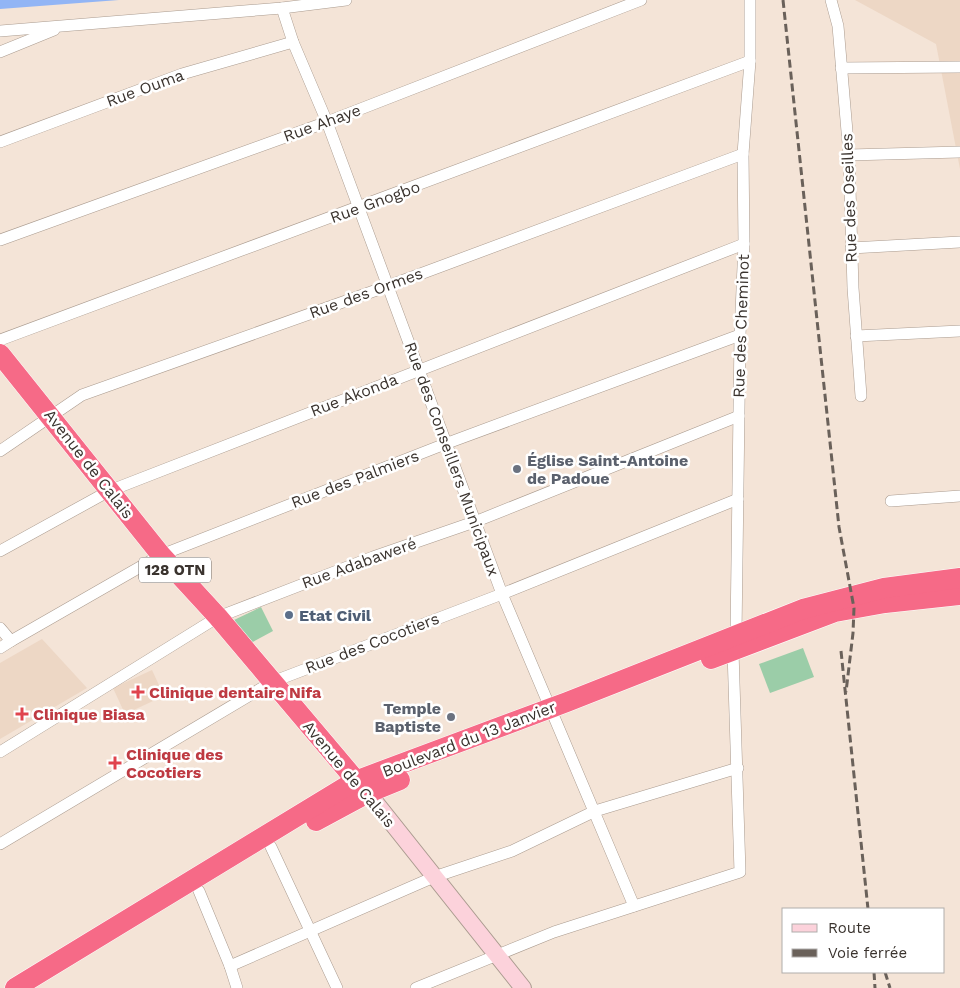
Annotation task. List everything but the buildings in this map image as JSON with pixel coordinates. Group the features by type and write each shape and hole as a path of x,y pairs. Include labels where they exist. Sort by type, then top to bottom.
{"highway":[{"name":"Avenue de Calais","path":"0,354 50,414 161,555 218,617 362,787"},
{"name":"Boulevard du 13 Janvier","path":"735,643 803,609 884,588 960,578"},
{"name":"Boulevard du 13 Janvier","path":"15,988 362,787 735,643 835,612 885,603 960,595"},
{"name":"Boulevard du 13 Janvier","path":"38,988 271,847 362,787"}],"main road":[{"name":"Avenue de Calais","path":"362,787 523,988"}],"street":[{"path":"0,31 282,8 346,0"},
{"name":"Rue Ahaye","path":"0,240 327,122 641,0"},
{"name":"Rue des Cheminot","path":"634,906 740,872 735,643 740,335 744,244 743,154 750,61 750,0"},
{"name":"Rue des Oseilles","path":"831,0 838,26 849,155 851,248 856,336 862,396"},
{"name":"Rue des Conseillers Municipaux","path":"282,8 293,42 327,122 420,371 445,444 477,521 502,594 634,906"},
{"path":"0,52 63,26"},
{"name":"Rue Ouma","path":"0,142 182,74 293,42"},
{"name":"Rue Gnogbo","path":"0,340 750,61"},
{"path":"841,68 960,67"},
{"path":"849,155 960,152"},
{"name":"Rue des Ormes","path":"0,451 50,414 82,395 388,286 743,154"},
{"path":"851,248 960,242"},
{"name":"Rue Akonda","path":"0,551 109,490 744,244"},
{"path":"856,336 960,331"},
{"name":"Rue des Palmiers","path":"0,648 161,555 445,444 740,335"},
{"name":"Rue Adabaweré","path":"0,752 218,617 373,557 477,521 739,416"},
{"path":"892,501 960,496"},
{"name":"Rue des Cocotiers","path":"0,844 272,682 502,594 738,499"},
{"path":"0,628 11,641"},
{"path":"230,966 311,929 434,877 512,851 595,811 738,768"},
{"path":"271,847 337,988"},
{"path":"199,891 230,966 237,988"},
{"path":"416,988 496,954 634,906"}],"shaded area":[{"path":"855,0 960,0 960,169 936,44"},
{"name":"Clinique Biasa","path":"42,639 87,688 0,739 0,663"},
{"name":"Clinique dentaire Nifa","path":"152,670 164,696 125,714 113,688"}],"green space":[{"path":"261,607 273,631 247,645 234,620"},
{"path":"803,648 814,677 770,693 759,664"}],"water":[{"path":"0,0 119,0 0,9"}],"railway":[{"path":"783,0 839,527 854,608 846,692"},
{"path":"841,651 868,908"},
{"path":"874,973 875,988"},
{"path":"885,973 890,988"}],"place":[{"name":"Église Saint-Antoine de Padoue","path":"517,469"},
{"name":"Etat Civil","path":"289,615"},
{"name":"Clinique dentaire Nifa","path":"138,692"},
{"name":"Clinique Biasa","path":"22,714"},
{"name":"Temple Baptiste","path":"451,717"},
{"name":"Clinique des Cocotiers","path":"115,763"}]}
